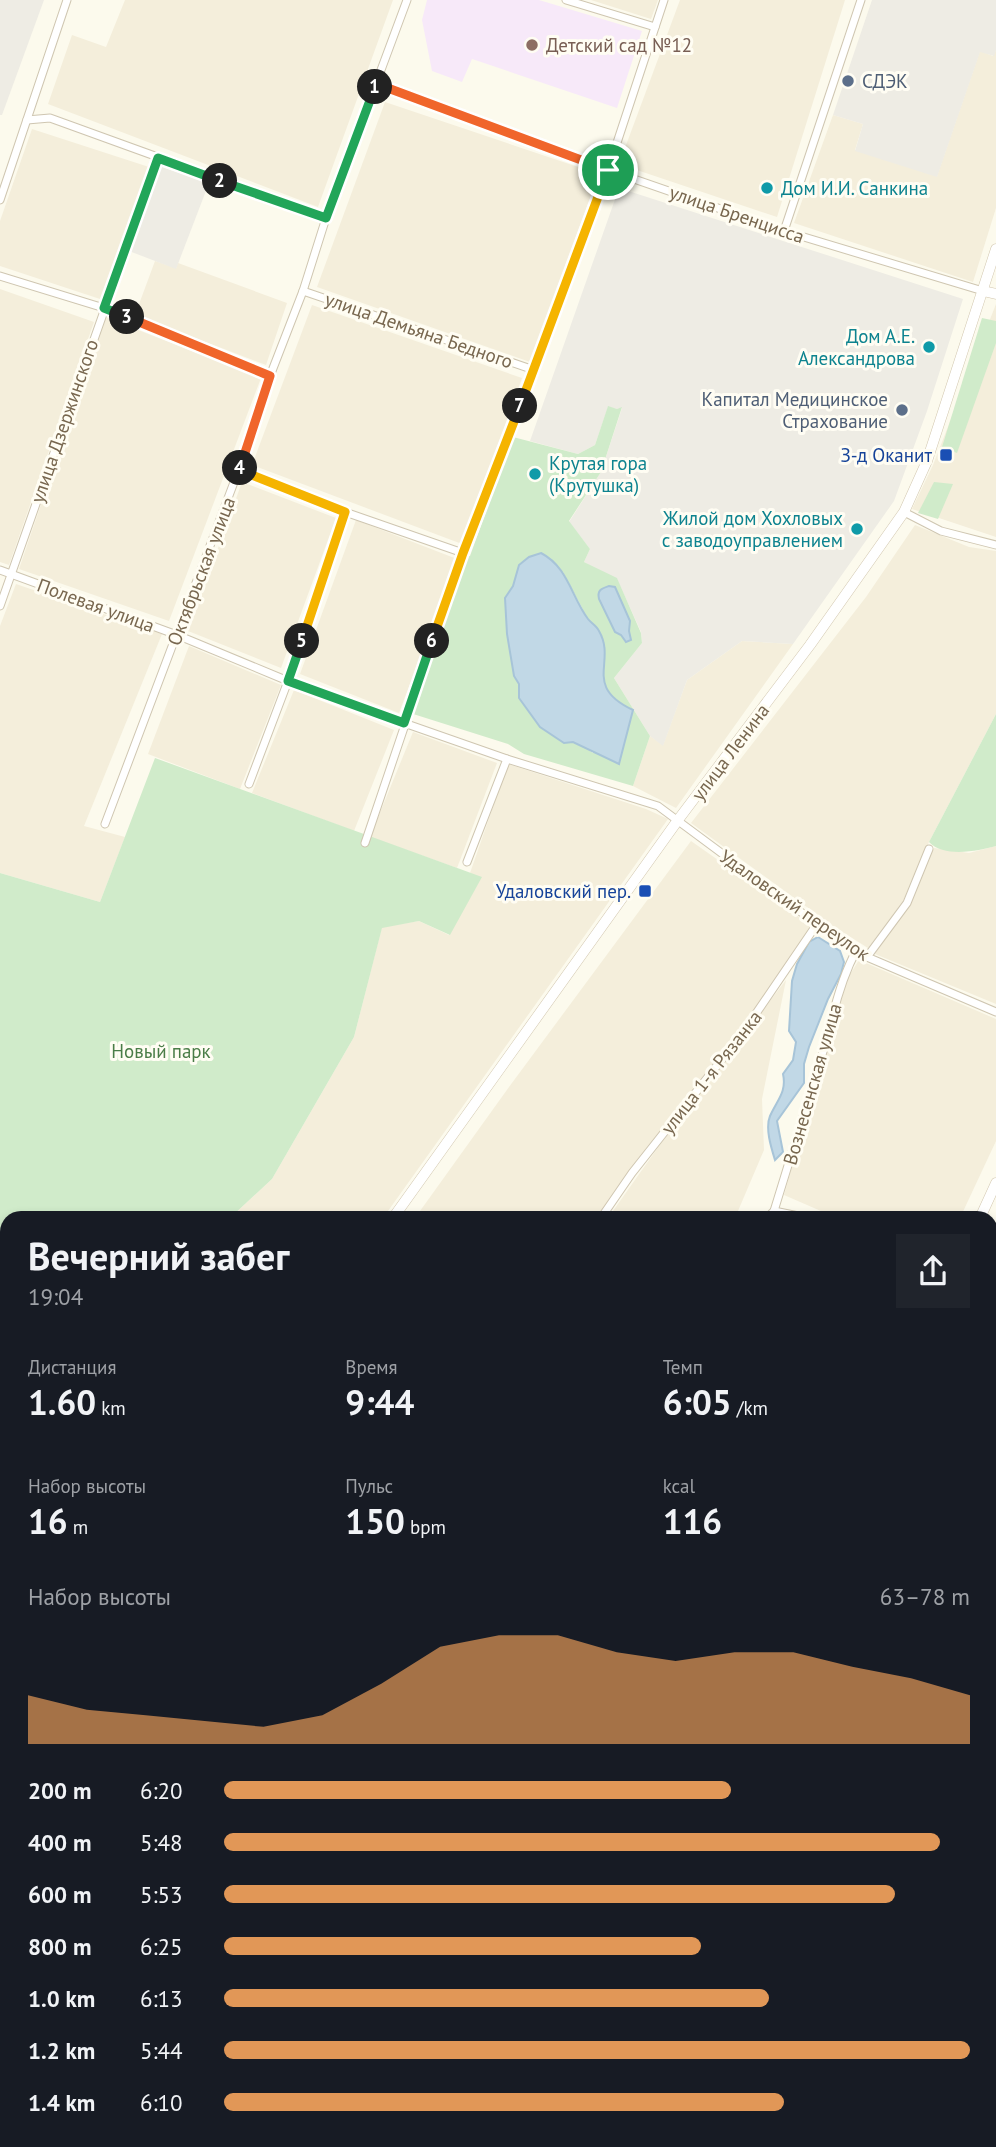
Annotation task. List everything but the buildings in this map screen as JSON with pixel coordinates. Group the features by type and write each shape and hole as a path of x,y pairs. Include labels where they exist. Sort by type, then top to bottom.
{"street":[{"path":"0,200 66,0"},
{"name":"Октябрьская улица","path":"105,824 239,470 326,218 407,0"},
{"path":"566,0 655,27"},
{"path":"365,843 463,553 608,170 664,0"},
{"path":"784,230 861,0"},
{"name":"улица Бренцисса","path":"377,84 608,170 784,230 983,290"},
{"path":"27,120 50,118 326,218"},
{"name":"улица Дзержинского","path":"0,606 158,158"},
{"name":"улица Ленина","path":"398,1211 678,820 810,645 904,512 927,461 996,249"},
{"path":"0,276 104,308 270,376"},
{"path":"983,290 996,294"},
{"name":"улица Демьяна Бедного","path":"303,291 534,370"},
{"path":"239,470 345,512 463,553"},
{"path":"249,784 288,681 345,512"},
{"path":"904,512 941,531 996,545"},
{"name":"Полевая улица","path":"0,570 404,723 507,759 658,806 678,820"},
{"path":"467,862 507,759"},
{"name":"Удаловский переулок","path":"678,820 817,924 867,957 996,1012"},
{"path":"867,957 907,903 929,849"},
{"name":"улица 1-я Рязанка","path":"606,1211 632,1173 742,1034 817,924"},
{"name":"Вознесенская улица","path":"774,1211 834,1010 849,964 857,949"},
{"path":"983,1211 996,1182"}],"shaded area":[{"path":"0,0 44,0 2,115 0,115"},
{"path":"125,0 393,0 318,207 48,104 72,35 106,47"},
{"name":"Детский сад №12","path":"427,0 539,0 642,31 617,108 472,59 462,82 432,71 422,20"},
{"path":"591,0 658,0 651,19"},
{"path":"680,0 845,0 777,217 619,164"},
{"path":"872,0 996,0 994,56 980,52 937,177 855,151 863,124 833,115"},
{"path":"996,50 996,208 973,282 794,223 833,115 863,124 855,150 937,176 980,51 993,56"},
{"path":"385,102 599,174 530,362 317,287"},
{"path":"32,129 149,167 103,300 0,266 0,221"},
{"path":"159,166 209,183 176,269 129,251"},
{"path":"619,188 963,299 927,411 894,501 793,644 742,641 687,680 663,746 650,736 614,678 642,643 641,632 617,579 584,562 590,549 569,522 601,472 622,408 608,407 595,445 578,454 530,441"},
{"path":"155,261 176,268 178,263 287,303 266,365 135,315"},
{"path":"0,289 94,322 9,565 0,562"},
{"path":"996,304 996,537 912,509 933,465"},
{"path":"312,305 522,378 462,544 252,465"},
{"path":"105,317 261,378 169,621 19,569"},
{"path":"242,482 336,518 281,668 188,631"},
{"path":"356,520 457,559 399,713 300,674"},
{"path":"915,525 969,547 996,551 996,714 929,842 903,901 868,948 833,926 691,823 866,597"},
{"path":"16,584 162,634 84,826 125,837 100,902 0,873 0,626"},
{"path":"742,641 793,644 676,808 633,786 650,736 663,745 687,680"},
{"path":"189,646 281,685 240,789 148,754"},
{"path":"294,690 394,730 354,831 252,793"},
{"path":"413,732 497,763 457,868 370,837"},
{"path":"508,764 646,809 668,819 388,1211 238,1211 272,1179 354,1037 382,927 419,921 449,935 481,878 470,873"},
{"path":"691,841 812,926 775,982 603,1211 420,1211"},
{"path":"996,846 996,1004 875,954 909,903 934,848 969,853"},
{"path":"859,960 996,1019 996,1141 963,1211 821,1211 784,1195 839,1002 849,976"},
{"path":"786,980 762,1099 764,1150 738,1211 613,1211 659,1146"}],"green space":[{"path":"982,318 996,321 996,343 957,453 942,447"},
{"path":"608,406 617,409 622,407 601,472 569,521 590,549 584,562 617,578 641,633 642,643 614,678 650,736 633,786 524,754 508,744 410,713 466,556 470,556 513,437 578,454 595,445","holes":["563,572 588,619 599,630 605,652 602,672 604,682 611,696 622,705 593,753 530,711 519,698 519,684 514,676 507,634 505,598 513,586"]},
{"path":"934,482 953,484 938,519 918,513"},
{"path":"996,714 996,846 961,852 935,847 929,842"},
{"name":"Новый парк","path":"155,758 482,877 450,935 419,921 382,928 354,1037 272,1179 238,1211 0,1211 0,873 100,902"}],"water":[{"path":"541,553 563,574 582,610 599,631 604,642 605,683 609,692 633,710 619,764 573,742 564,743 540,727 519,698 519,684 514,676 507,634 505,598 513,586 519,565 529,557"},
{"path":"609,586 615,587 630,621 631,640 626,642 615,632 599,599 600,590"},
{"path":"818,937 840,951 844,962 809,1047 804,1064 804,1083 777,1121 783,1152 775,1160 768,1126 782,1091 783,1074 793,1060 796,1042 789,1031 792,981 797,964 809,942"}],"place":[{"name":"Детский сад №12","path":"532,45"},
{"name":"СДЭК","path":"848,81"},
{"name":"Дом И.И. Санкина","path":"767,188"},
{"name":"Дом А.Е. Александрова","path":"929,347"},
{"name":"Капитал Медицинское Страхование","path":"902,410"},
{"name":"З-д Оканит","path":"946,455"},
{"name":"Крутая гора (Крутушка)","path":"535,474"},
{"name":"Жилой дом Хохловых с заводоуправлением","path":"857,529"},
{"name":"Удаловский пер.","path":"645,891"}],"route":[{"path":"377,84 608,170 463,553 404,723 288,681 345,512 239,470 270,376 104,308 158,158 326,218 377,84"}]}
